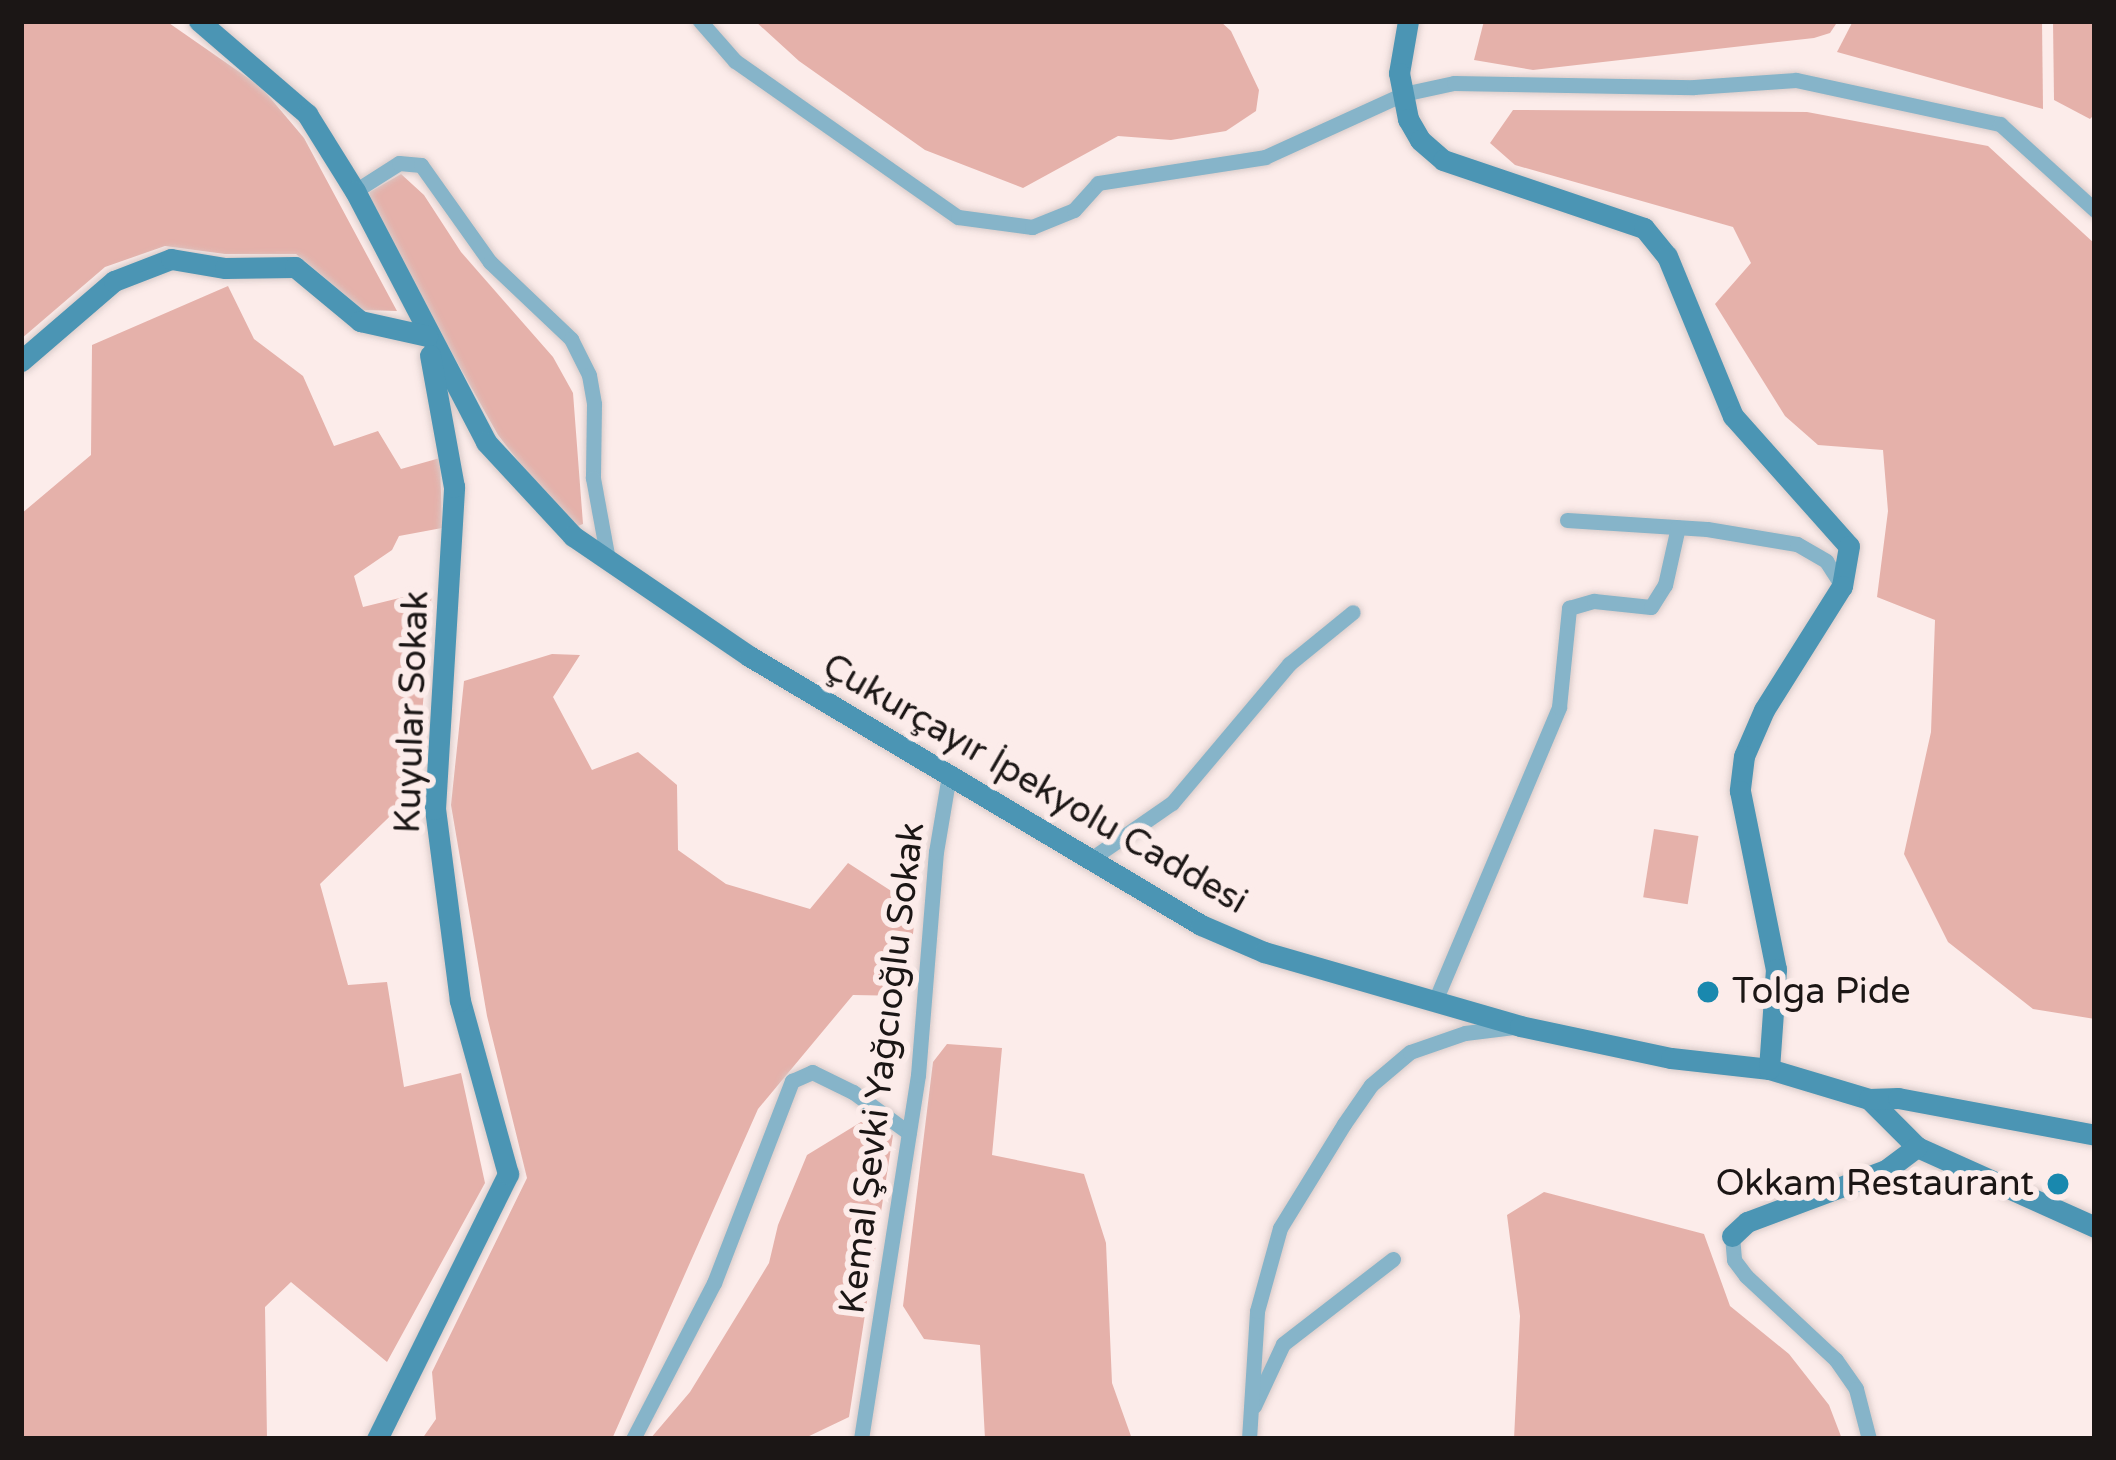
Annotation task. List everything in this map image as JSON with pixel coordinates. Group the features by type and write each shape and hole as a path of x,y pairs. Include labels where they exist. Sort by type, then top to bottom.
{"street":[{"name":"Çukurçayır İpekyolu Caddesi","path":"199,21 307,114 355,191 427,337 486,442 573,536 748,656 1201,925 1264,952 1520,1026 1671,1058 1769,1069 1869,1099 1917,1147 2095,1227"},
{"path":"700,21 735,61 958,217 1032,227 1075,210 1098,183 1265,157 1403,94 1454,83 1672,88 1796,80 2000,124 2095,210"},
{"path":"1408,21 1400,73 1420,140 1443,160 1644,228 1667,256 1733,416 1849,547 1842,586 1764,710 1744,756 1740,791 1776,969 1769,1069"},
{"path":"355,191 399,163 421,165 490,262 571,339 589,375 594,404 593,478 608,560"},
{"path":"21,361 114,281 172,259 225,268 295,267 360,321 427,337"},
{"name":"Kuyular Sokak","path":"377,1439 508,1174 460,1000 434,809 454,487 427,337"},
{"path":"1567,520 1678,527 1797,544 1826,561 1842,586"},
{"path":"1436,1001 1559,707 1569,608 1594,601 1651,607 1665,585 1678,527"},
{"path":"1090,860 1172,802 1289,664 1353,612"},
{"name":"Kemal Şevki Yağcıoğlu Sokak","path":"861,1439 909,1132 936,852 949,775"},
{"path":"1249,1439 1257,1311 1280,1228 1344,1124 1371,1085 1409,1052 1465,1034 1520,1026"},
{"path":"633,1439 714,1283 792,1081 812,1072 853,1092 909,1132"},
{"path":"1869,1099 1898,1098 2095,1135"},
{"path":"1869,1439 1856,1389 1836,1360 1746,1276 1734,1260 1732,1236 1747,1222 1886,1170 1917,1147"},
{"path":"1248,1419 1283,1344 1393,1259"}],"shaded area":[{"path":"21,21 166,21 261,87 304,138 397,311 363,310 296,254 225,254 165,246 105,267 21,339"},
{"path":"755,21 1220,21 1231,31 1259,90 1256,111 1226,131 1171,140 1118,136 1023,188 925,150 799,61"},
{"path":"1484,21 1838,21 1830,33 1814,38 1533,70 1474,60"},
{"path":"1853,21 2042,21 2043,109 1837,52"},
{"path":"2053,21 2095,21 2095,114 2090,119 2054,100"},
{"path":"1513,110 1807,112 1988,146 2095,244 2095,1019 2033,1009 1948,942 1904,854 1931,732 1935,620 1877,597 1888,511 1883,450 1818,445 1785,416 1715,304 1751,263 1733,227 1515,165 1490,143"},
{"path":"401,174 424,195 461,252 553,357 573,393 583,524 578,526 544,494 498,435 370,207 370,192"},
{"path":"228,286 254,339 303,376 334,446 378,431 401,469 440,458 442,528 399,536 392,550 354,576 363,607 432,590 416,791 320,884 348,985 387,982 404,1087 461,1073 485,1183 387,1362 291,1282 265,1307 267,1439 21,1439 21,514 91,455 92,345"},
{"path":"552,654 580,655 553,697 592,770 638,752 677,785 678,850 726,884 810,909 848,863 916,907 906,996 853,995 758,1109 612,1439 422,1439 436,1419 432,1372 527,1178 487,1016 451,805 464,681"},
{"path":"1654,829 1698,836 1688,904 1643,897"},
{"path":"947,1044 1002,1048 992,1155 1084,1174 1106,1243 1112,1383 1132,1439 985,1439 980,1345 924,1339 903,1306 933,1062"},
{"path":"861,1122 893,1135 849,1417 803,1439 650,1439 690,1392 769,1263 778,1225 807,1155"},
{"path":"1544,1192 1704,1234 1730,1306 1789,1354 1829,1405 1842,1439 1514,1439 1520,1316 1507,1215"}],"place":[{"name":"Tolga Pide","path":"1708,992"},
{"name":"Okkam Restaurant","path":"2058,1184"}]}
